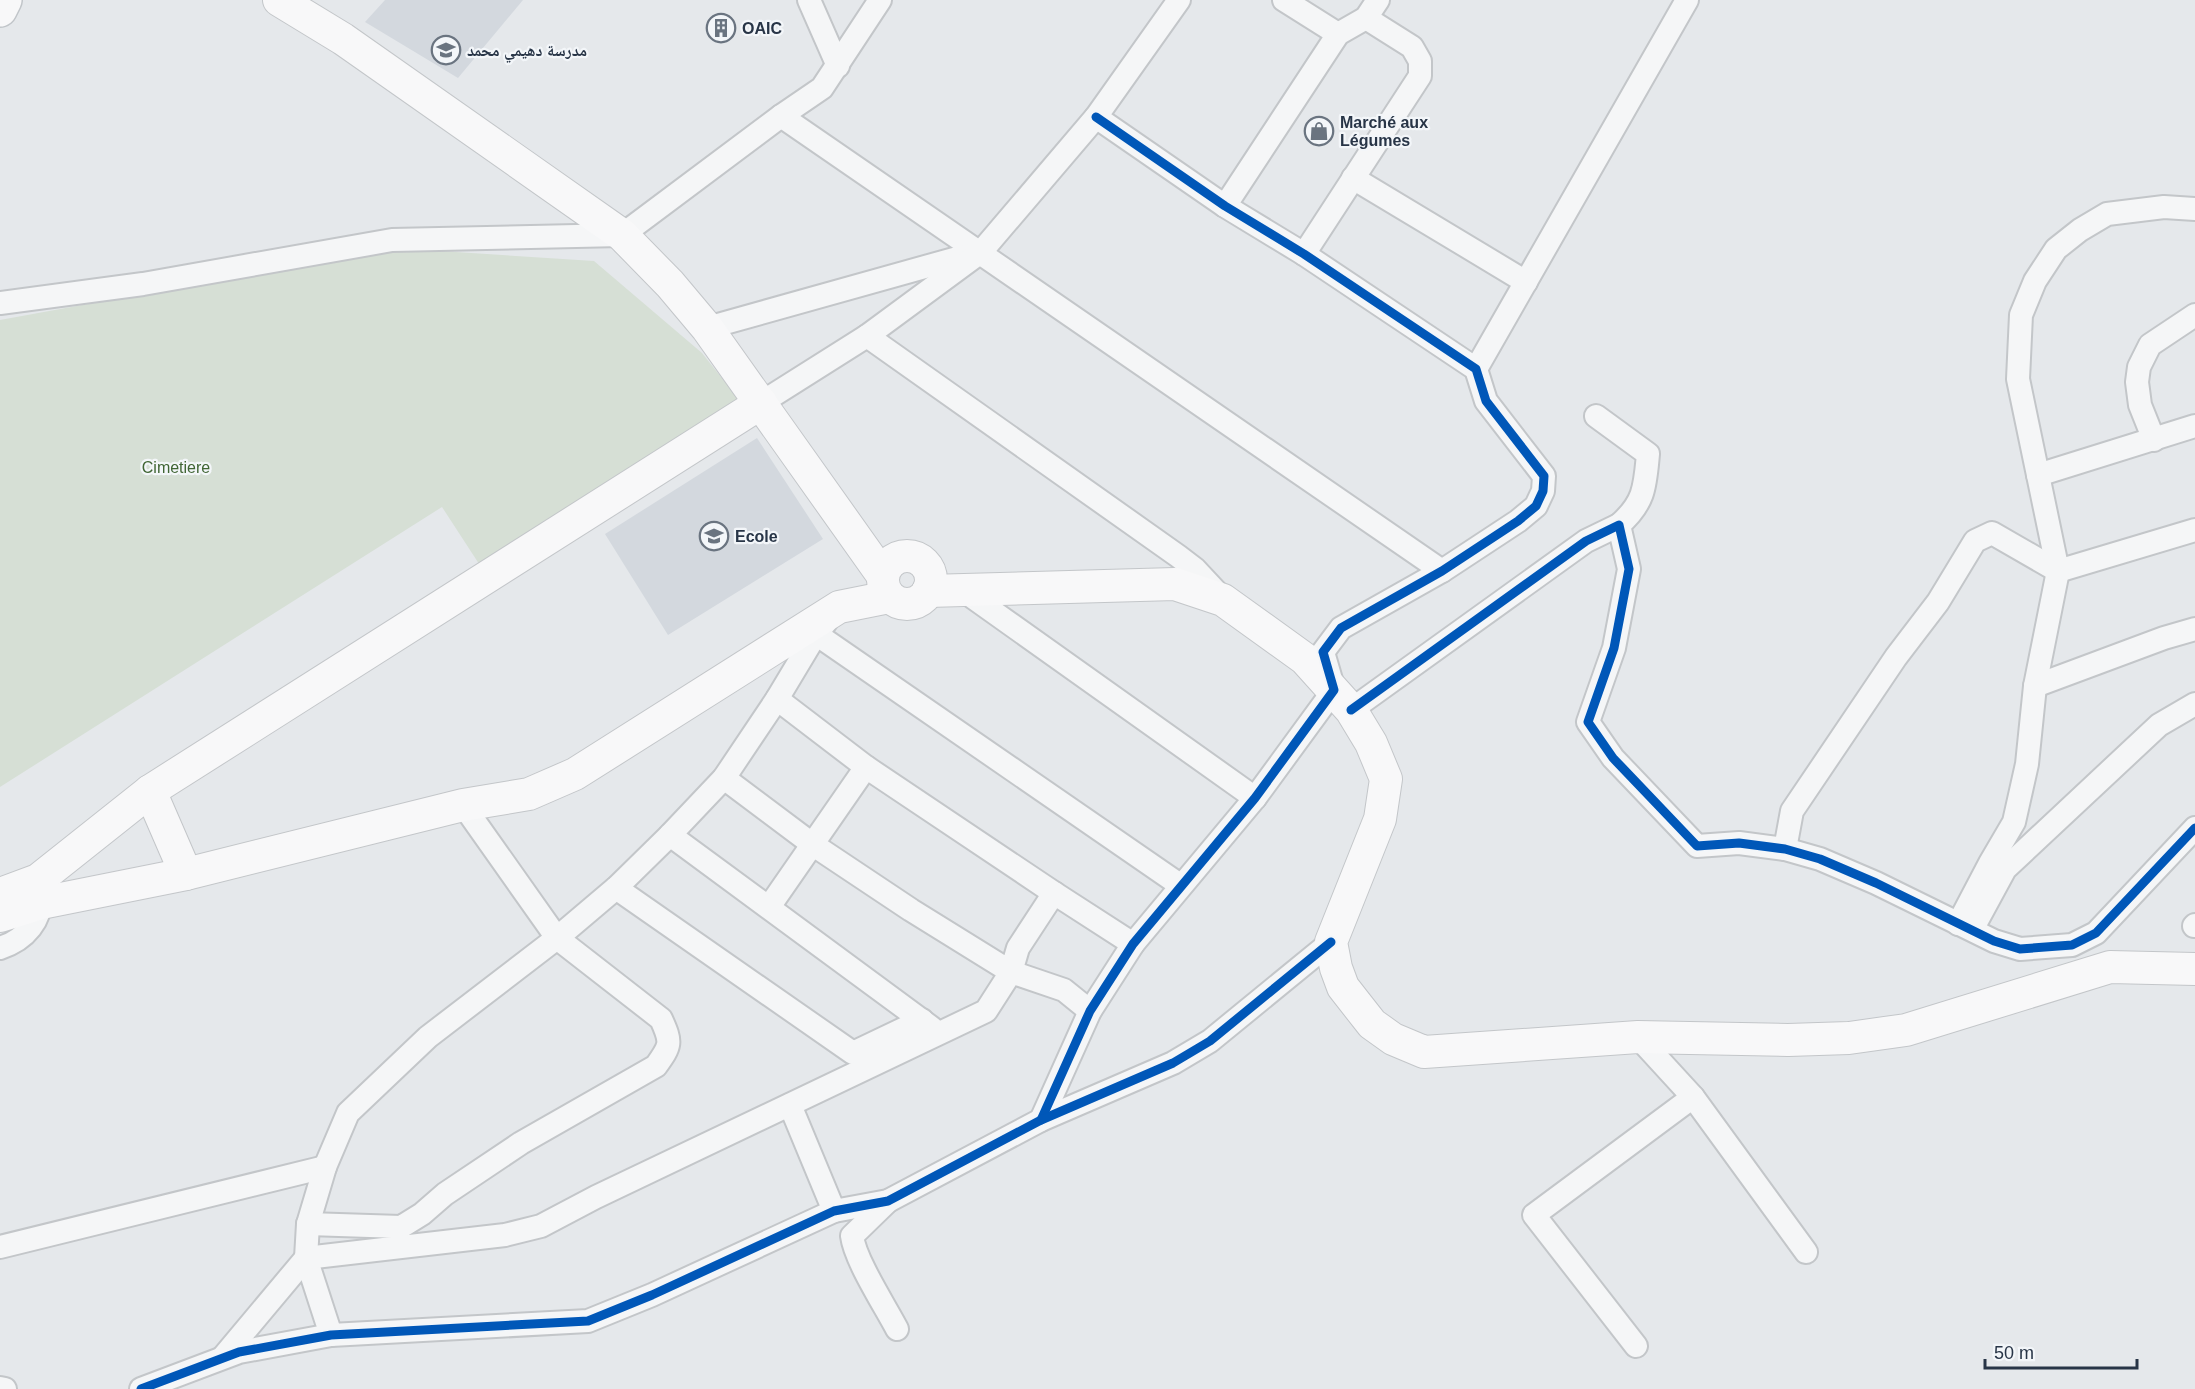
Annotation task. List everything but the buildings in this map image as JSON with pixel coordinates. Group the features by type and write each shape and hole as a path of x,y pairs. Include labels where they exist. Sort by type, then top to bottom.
{"main road":[{"path":"0,9 4,0"},
{"path":"0,894 186,874 463,805 530,794 575,774 890,577 915,557 922,561 930,574 928,591 924,598 913,604 896,602 890,577 828,499 707,328 670,284 622,235 353,45 279,0"},
{"path":"0,916 40,891 150,791 761,403"},
{"path":"928,591 1175,584 1226,602 1305,658 1342,700 1371,743 1386,779 1380,819 1331,942 1336,969 1343,987 1372,1024 1393,1039 1424,1052 1638,1037 1788,1040 1849,1038 1906,1030 2110,967 2195,969"},
{"path":"150,791 186,874"}],"street":[{"path":"809,0 838,66"},
{"path":"0,303 143,284 393,240 622,235 822,88 880,0"},
{"path":"761,403 867,336 981,252 1096,117 1179,0"},
{"path":"1284,0 1338,34"},
{"path":"1476,369 1687,0"},
{"path":"1225,206 1338,34 1372,9 1412,47 1420,61 1420,76 1304,254"},
{"path":"781,116 1442,571"},
{"path":"1096,117 1225,206 1304,254 1476,369 1486,401 1545,476 1543,491 1536,506 1518,521 1442,571 1341,627 1323,652 1342,700"},
{"path":"1353,178 1526,282"},
{"path":"1965,927 1990,862 2014,822 2027,764 2035,686 2058,571 2018,379 2020,315 2035,281 2056,249 2080,230 2107,214 2164,207 2195,209"},
{"path":"707,328 981,252"},
{"path":"2154,440 2140,405 2137,382 2139,367 2150,345 2195,315"},
{"path":"867,336 1196,569 1226,602"},
{"path":"1041,1120 1090,1011 1133,944 1180,885 1342,700 1586,541 1619,525 1632,513 1645,488 1648,454 1596,416"},
{"path":"2038,475 2195,426"},
{"path":"1619,525 1629,569 1614,648 1588,722 1613,758 1697,846 1739,843 1785,849 1820,859 1876,883 1994,941 2020,948 2072,945 2096,933 2195,828"},
{"path":"1785,849 1792,811 1896,657 1938,602 1975,541 1992,533 2058,571 2195,530"},
{"path":"964,591 1255,798"},
{"path":"330,1335 306,1258 308,1224 325,1167 348,1113 428,1037 557,938 616,888 670,835 724,778 777,699 816,634 839,607"},
{"path":"2035,686 2164,638 2195,629"},
{"path":"816,634 1180,885"},
{"path":"777,699 866,767 1133,944"},
{"path":"1965,927 2005,869 2159,725 2195,704"},
{"path":"769,907 866,767"},
{"path":"724,778 812,844 911,910 1011,972 1064,990 1090,1011"},
{"path":"308,1224 401,1227 521,1143 656,1066 668,1049 668,1034 661,1019 557,938 463,805"},
{"path":"670,835 941,1034"},
{"path":"616,888 853,1053 922,1020"},
{"path":"0,948 16,941 34,926 40,891"},
{"path":"223,1357 306,1258 506,1235 541,1226 596,1197 986,1011 1011,972 1018,948 1054,893"},
{"path":"897,1329 853,1244 852,1236 888,1201 1041,1120 1173,1063 1210,1041 1331,942"},
{"path":"1638,1037 1693,1097 1806,1252"},
{"path":"1636,1346 1534,1215 1693,1097"},
{"path":"790,1105 834,1211"},
{"path":"0,1247 325,1167"},
{"path":"141,1389 239,1352 330,1335 588,1321 652,1295 834,1211 888,1201"},
{"path":"0,1388 5,1389"}],"shaded area":[{"name":"مدرسة دهيمي محمد","path":"385,0 523,0 458,78 365,22"},
{"name":"Ecole","path":"757,438 823,539 668,635 605,534"}],"green space":[{"name":"Cimetiere","path":"394,248 594,261 702,353 744,406 483,570 442,507 0,787 0,320"}],"cycle path":[{"path":"1041,1120 1090,1011 1133,944 1255,798 1334,690 1323,652 1341,628 1442,571 1518,521 1536,506 1543,491 1544,476 1486,401 1476,369 1304,254 1225,206 1096,117"},
{"path":"1351,710 1586,541 1619,525 1629,569 1614,648 1588,722 1613,758 1697,846 1739,843 1785,849 1820,859 1876,883 1994,941 2020,949 2072,945 2096,933 2195,828"},
{"path":"141,1389 239,1352 331,1335 588,1321 652,1295 834,1211 888,1201 1041,1120 1173,1063 1210,1041 1331,942"}],"place":[{"name":"OAIC","path":"721,28"},
{"name":"مدرسة دهيمي محمد","path":"446,50"},
{"name":"Marché aux Légumes","path":"1319,131"},
{"name":"Ecole","path":"714,536"}]}
